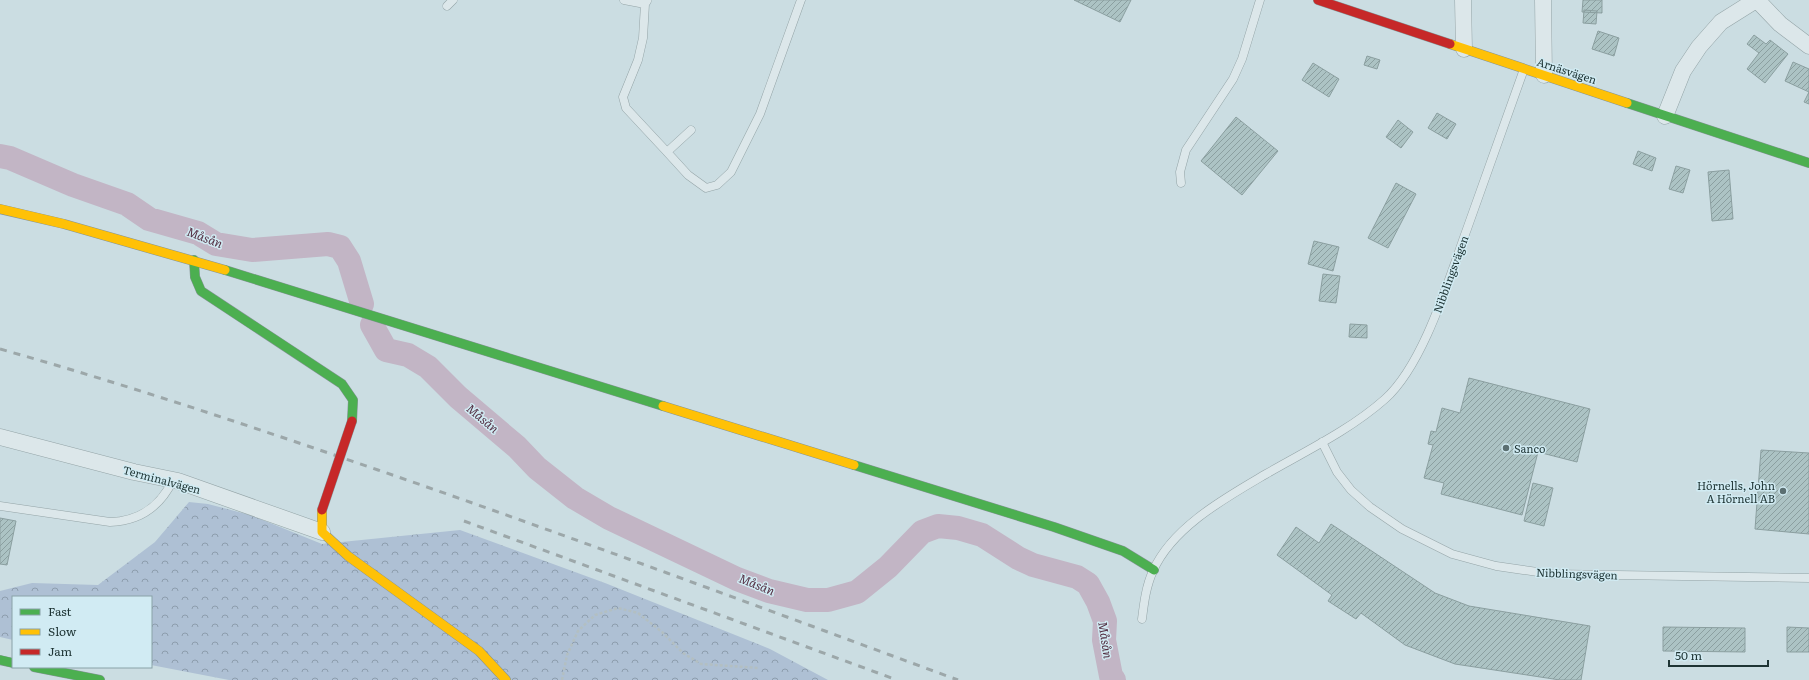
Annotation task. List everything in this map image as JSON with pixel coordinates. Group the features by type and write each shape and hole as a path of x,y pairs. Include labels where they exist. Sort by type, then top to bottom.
{"main road":[{"name":"Arnäsvägen","path":"1318,0 1809,163"},
{"path":"0,209 64,224 194,260 1054,527 1123,551 1154,570"},
{"path":"194,260 195,277 201,291 342,384 353,400 352,421 322,510 322,532 348,556 479,651 506,680"},
{"path":"0,660 12,663"},
{"path":"39,668 100,680"}],"street":[{"path":"1463,0 1464,49"},
{"path":"1544,0 1544,75"},
{"path":"1665,116 1683,71 1699,47 1721,22 1756,0 1780,24 1809,46"},
{"name":"Terminalvägen","path":"0,437 134,472 173,480 322,532"}],"lane":[{"path":"624,0 646,2 643,38 638,60 623,97 626,108 688,175 706,188 717,185 731,172 760,114 801,0"},
{"path":"1181,183 1180,172 1186,150 1233,79 1242,59 1260,0"},
{"name":"Nibblingsvägen","path":"1142,619 1145,599 1154,570 1170,546 1191,524 1224,499 1359,419 1386,398 1404,375 1424,341 1442,297 1524,69"},
{"path":"667,152 691,130"},
{"name":"Nibblingsvägen","path":"1322,442 1337,472 1351,490 1370,507 1402,530 1452,554 1496,566 1551,574 1809,578"},
{"path":"0,506 105,521 120,521 138,517 154,507 168,490 173,480"}],"path":[{"path":"562,680 567,655 578,631 596,615 618,608 638,613 662,632 683,653 701,664 759,668"}],"green space":[{"path":"189,502 208,504 250,515 322,544 460,530 605,583 770,649 828,680 229,680 152,665 152,596 12,596 12,640 0,637 0,591 32,583 98,585 155,542"}],"building":[{"path":"1074,0 1131,0 1120,22"},
{"path":"1583,0 1602,0 1602,13 1582,12"},
{"path":"1584,10 1597,11 1596,24 1583,23"},
{"path":"1598,31 1619,38 1614,56 1592,49"},
{"path":"1754,35 1766,44 1770,40 1788,54 1765,83 1747,69 1759,53 1747,44"},
{"path":"1367,56 1380,60 1377,69 1364,65"},
{"path":"1793,62 1809,69 1809,92 1785,81"},
{"path":"1313,63 1339,79 1329,97 1302,80"},
{"path":"1809,92 1809,104 1804,102"},
{"path":"1437,113 1456,124 1447,139 1428,128"},
{"path":"1236,117 1278,151 1242,195 1201,161"},
{"path":"1398,120 1413,132 1401,148 1386,137"},
{"path":"1638,151 1656,158 1652,171 1633,164"},
{"path":"1676,166 1690,170 1683,193 1669,189"},
{"path":"1729,170 1733,219 1712,221 1708,172"},
{"path":"1396,183 1416,194 1388,248 1368,238"},
{"path":"1314,241 1339,247 1333,271 1308,264"},
{"path":"1323,274 1340,276 1336,303 1319,301"},
{"path":"1350,324 1367,325 1367,338 1349,337"},
{"name":"Sanco","path":"1469,378 1590,409 1577,462 1538,452 1522,515 1441,494 1444,483 1424,478 1433,445 1428,444 1431,431 1436,432 1442,408 1460,413"},
{"name":"Hörnells, John A Hörnell AB","path":"1761,450 1809,453 1809,534 1755,529"},
{"path":"1533,483 1553,488 1544,526 1524,521"},
{"path":"0,518 16,521 7,565 0,564"},
{"path":"1331,524 1435,593 1469,606 1590,626 1581,680 1560,680 1455,664 1405,645 1361,613 1356,619 1328,601 1332,595 1277,555 1296,527 1319,543"},
{"path":"1663,627 1745,628 1745,652 1663,651"},
{"path":"1787,627 1809,628 1809,652 1787,652"}],"waterway":[{"name":"Måsån","path":"0,156 10,158 73,185 127,204 149,219 198,233 216,244 252,250 328,244 340,247 349,261 362,304"},
{"name":"Måsån","path":"372,325 386,350 408,355 428,367 458,397 517,447 537,468 575,498 609,518 737,579 769,591 807,600 828,600 857,592 888,567 922,532 938,526 958,528 982,535 1018,558 1033,565 1077,577 1088,584 1098,602 1105,621 1104,640 1111,676 1114,680"}],"railway":[{"path":"0,349 190,407 451,495 958,680"},
{"path":"464,521 897,680"}],"traffic: fast":[{"path":"1627,103 1809,163"},
{"path":"194,260 195,277 201,291 342,384 353,400 352,421"},
{"path":"225,270 663,406"},
{"path":"854,465 1054,527 1123,551 1154,570"},
{"path":"0,660 12,663"},
{"path":"39,668 100,680"}],"traffic: slow":[{"path":"1450,44 1627,103"},
{"path":"0,209 64,224 225,270"},
{"path":"663,406 854,465"},
{"path":"322,510 322,532 348,556 479,651 506,680"}],"traffic: jam":[{"path":"1318,0 1450,44"},
{"path":"322,510 352,421"}],"place":[{"name":"Sanco","path":"1506,448"},
{"name":"Hörnells, John A Hörnell AB","path":"1783,491"}]}
